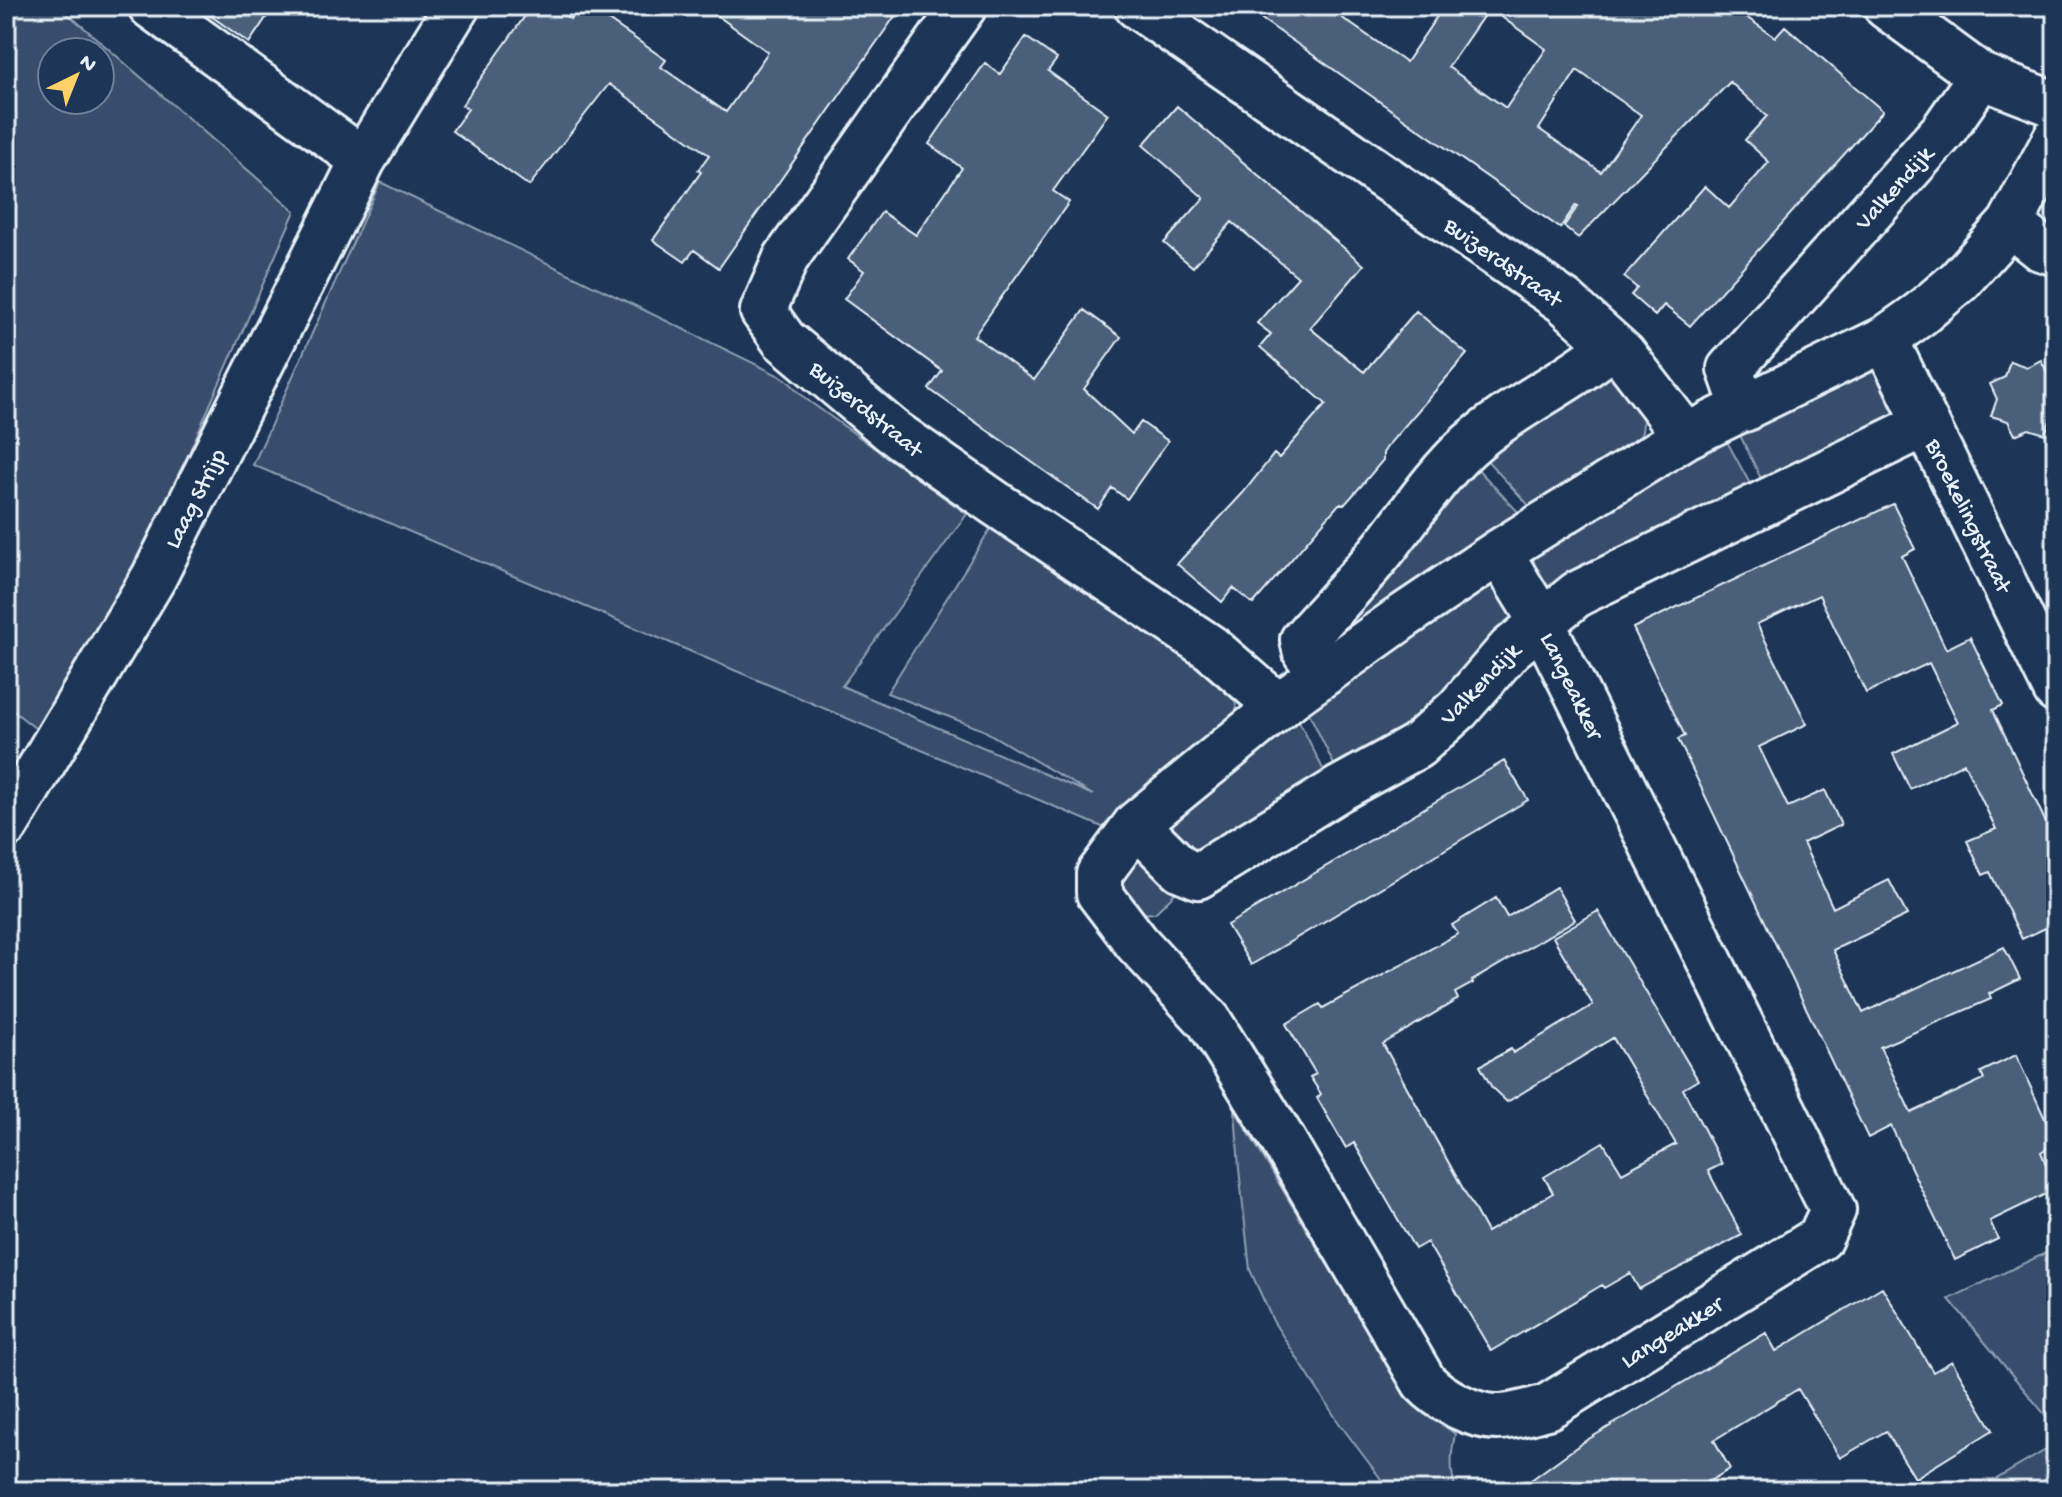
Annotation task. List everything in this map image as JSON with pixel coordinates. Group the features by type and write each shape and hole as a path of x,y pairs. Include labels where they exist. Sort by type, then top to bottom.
{"street":[{"path":"151,6 363,160"},
{"name":"Laag Strijp","path":"6,825 154,577 363,160 457,6"},
{"name":"Buizerdstraat","path":"964,6 786,258 763,311 784,340 892,431 1211,648 1279,707"},
{"name":"Buizerdstraat","path":"1137,6 1565,302 1613,345 1686,436"},
{"path":"1886,6 1981,76 2056,105"},
{"name":"Valkendijk","path":"1744,409 1730,369 1943,131 1981,76"},
{"path":"1134,826 1279,707 1499,552 1686,436 1885,339 1959,281 2010,224 2056,138"},
{"path":"2010,224 2040,248 2056,253"},
{"name":"Broekelingstraat","path":"1885,339 2056,690"},
{"path":"1323,674 1306,653 1303,640 1382,551 1439,477 1489,430 1592,363 1613,345"},
{"name":"Valkendijk","path":"1134,826 1181,869 1198,876 1339,789 1417,746 1458,709 1510,649 1577,594 1926,424"},
{"name":"Langeakker","path":"1134,826 1099,874 1099,893 1137,943 1209,1021 1281,1137 1424,1382 1433,1391 1474,1412 1496,1417 1547,1407 1820,1238 1833,1210 1541,621 1499,552"}],"shaded area":[{"path":"6,6 59,6 94,36 36,36 36,116 116,116 116,56 295,211 135,576 45,736 6,705"},
{"path":"380,182 786,379 806,399 967,514 842,686 1093,795 983,730 887,693 996,520 1206,668 1234,698 1236,724 1114,832 253,465"},
{"path":"1873,369 1899,424 1765,487 1738,431"},
{"path":"1609,370 1633,398 1642,416 1643,426 1634,449 1533,510 1480,453"},
{"path":"1724,436 1755,493 1543,593 1533,569 1535,552"},
{"path":"1471,462 1523,517 1325,653 1321,636"},
{"path":"1485,586 1498,589 1523,620 1427,722 1339,775 1307,709"},
{"path":"1297,717 1328,779 1198,857 1163,831"},
{"path":"1143,850 1179,889 1155,913 1140,914 1124,888 1125,874"},
{"path":"1235,1110 1397,1381 1413,1401 1455,1434 1452,1463 1457,1491 1390,1491 1339,1423 1273,1321 1250,1270"},
{"path":"2056,1248 2056,1428 1949,1299"},
{"path":"2056,1444 2056,1491 1976,1491"}],"building":[{"path":"197,6 274,6 249,43"},
{"path":"532,6 553,6 570,19 579,6 588,6 666,60 661,67 726,112 768,52 704,6 902,6 719,268 694,250 685,262 653,240 701,172 698,170 709,155 609,84 529,186 452,131 468,109 462,105"},
{"path":"1243,6 1325,6 1406,62 1444,6 1730,6 1775,37 1785,26 1883,111 1690,326 1664,305 1655,316 1631,295 1637,288 1624,277 1705,186 1729,208 1769,162 1745,140 1767,116 1730,82 1578,238 1564,226 1578,206 1560,228","holes":["1489,8 1546,49 1506,108 1448,67","1577,70 1641,115 1601,172 1539,129"]},
{"path":"1026,37 1057,59 1048,71 1108,114 1053,191 1069,202 974,336 1034,380 1084,310 1121,337 1084,389 1132,434 1141,422 1168,441 1127,499 1112,488 1098,509 929,389 942,371 844,299 864,271 848,259 882,212 916,235 962,168 929,144 985,63 1000,74"},
{"path":"1177,106 1364,265 1310,328 1364,372 1416,311 1467,354 1389,444 1383,453 1383,460 1361,486 1345,504 1339,504 1253,604 1233,588 1222,602 1177,564 1243,493 1274,454 1279,458 1326,404 1260,347 1271,334 1257,323 1298,277 1232,222 1193,267 1164,243 1204,198 1143,145"},
{"path":"2041,360 2048,374 2056,377 2056,415 2051,418 2045,434 2029,429 2015,435 2008,421 1991,416 1997,399 1990,384 2005,377 2010,361 2027,367"},
{"path":"1893,504 1915,549 1902,556 1946,649 1970,637 2003,705 1993,710 2056,844 2056,923 2022,939 1990,872 1983,875 1967,841 1996,829 1964,763 1910,789 1893,754 1958,722 1929,663 1866,693 1819,595 1757,624 1807,724 1759,747 1788,807 1825,790 1841,825 1803,843 1833,908 1889,880 1907,915 1833,950 1863,1013 2004,947 2020,979 1989,994 1991,999 1880,1047 1911,1113 1984,1079 1981,1072 2016,1055 2056,1143 2041,1152 2056,1189 1990,1221 1998,1239 1955,1260 1891,1126 1868,1138 1678,739 1685,736 1633,628"},
{"path":"1504,761 1528,800 1251,965 1227,925"},
{"path":"1556,887 1575,920 1472,981 1455,993 1458,999 1383,1044 1487,1232 1553,1193 1544,1177 1603,1142 1622,1173 1676,1144 1613,1038 1507,1102 1492,1088 1480,1066 1511,1049 1513,1053 1593,1005 1553,937 1598,911 1698,1080 1683,1089 1722,1164 1708,1171 1742,1235 1639,1289 1630,1273 1604,1288 1602,1285 1491,1351 1427,1242 1415,1249 1354,1143 1346,1148 1317,1098 1321,1094 1310,1077 1316,1074 1286,1024 1320,1004 1323,1008 1458,934 1452,925 1496,898 1507,917"},
{"path":"1882,1287 1933,1372 1952,1361 1993,1430 1915,1478 1886,1431 1840,1458 1798,1389 1714,1440 1730,1469 1693,1491 1676,1491 1671,1485 1661,1491 1516,1491 1582,1443 1766,1333 1776,1351"}]}
